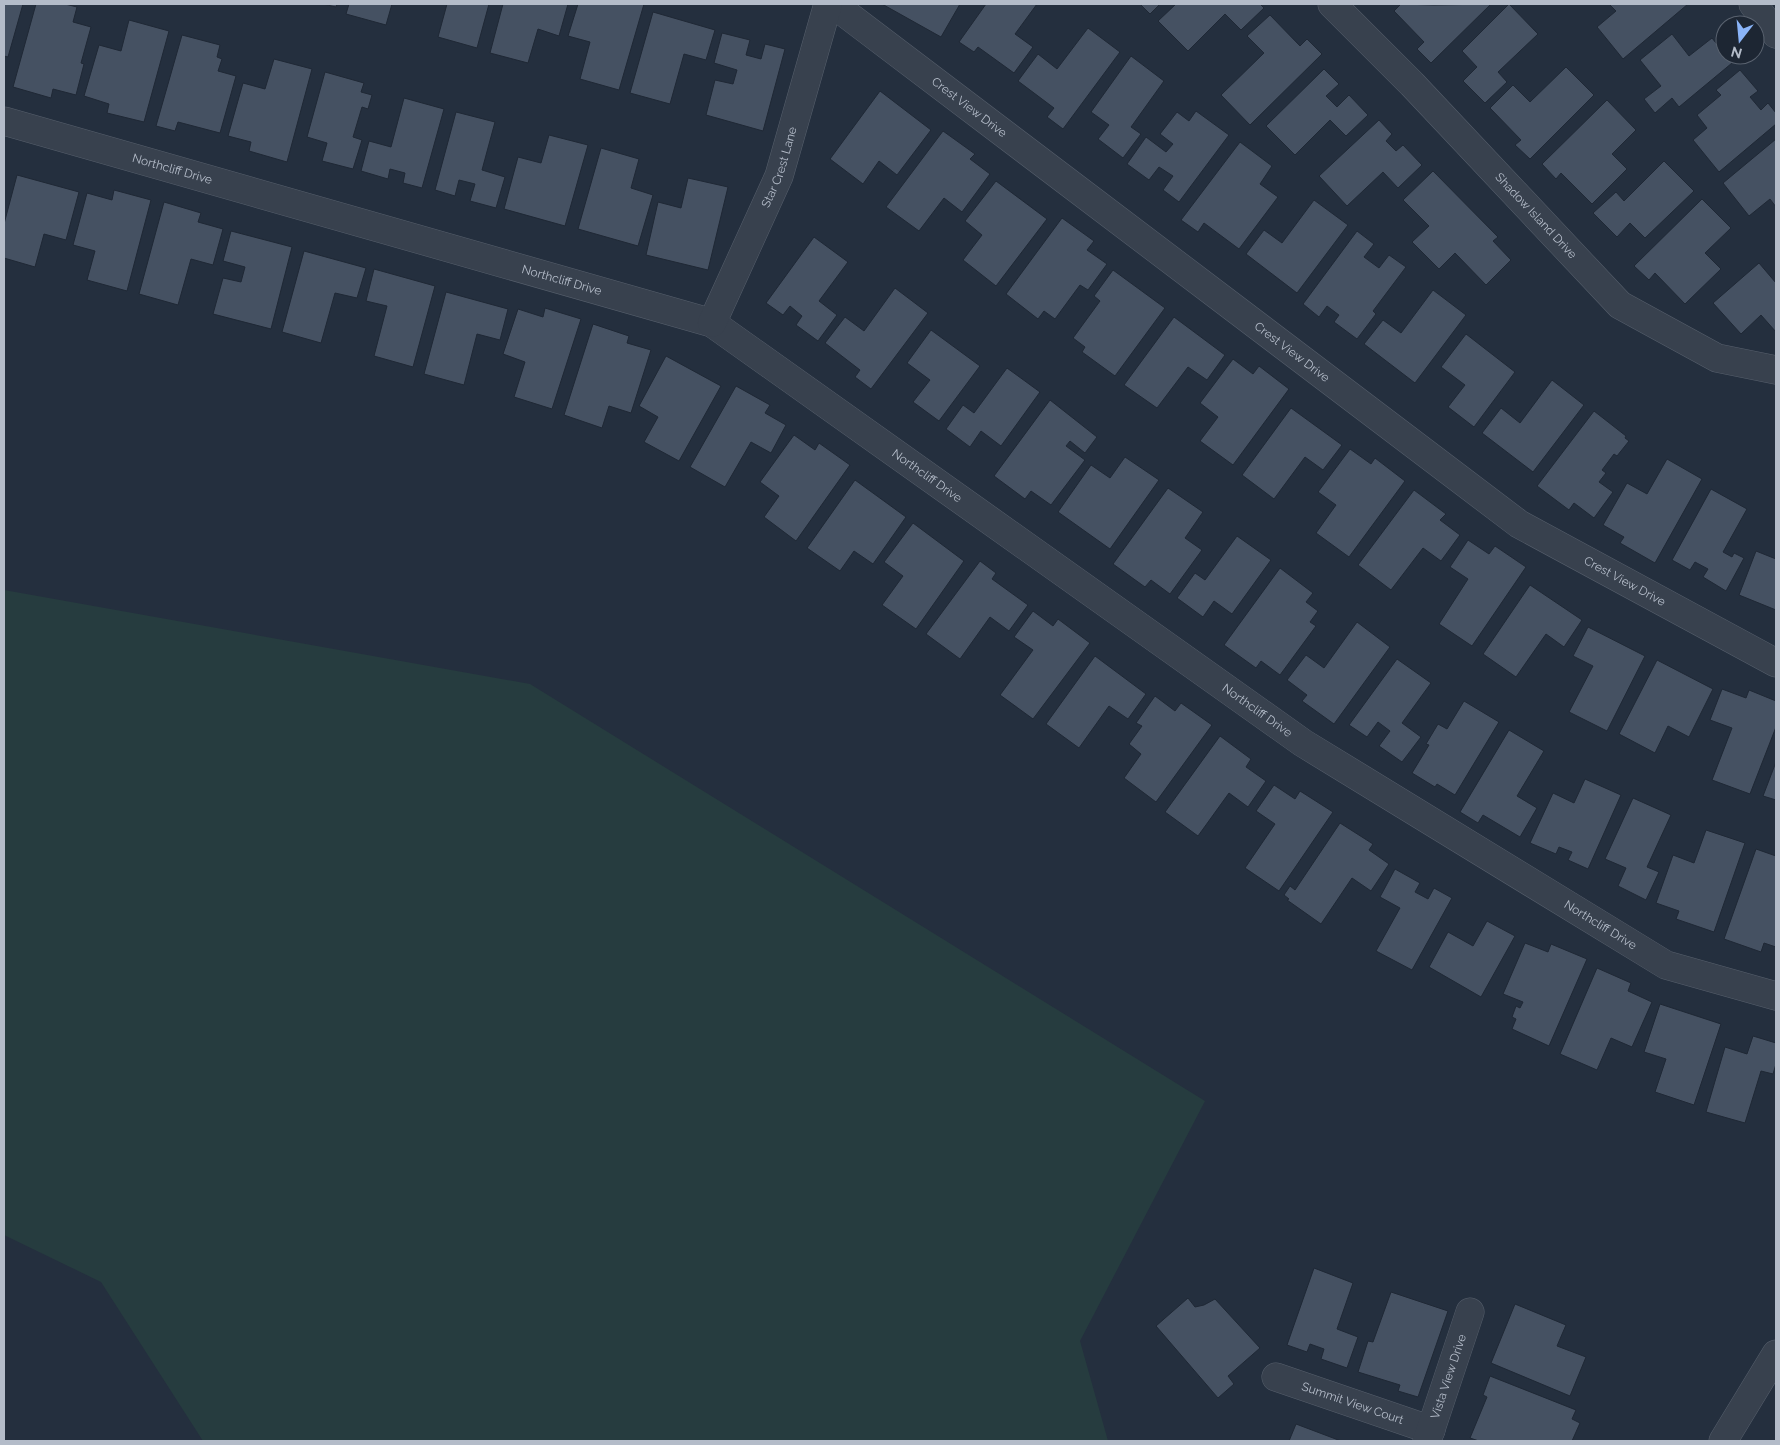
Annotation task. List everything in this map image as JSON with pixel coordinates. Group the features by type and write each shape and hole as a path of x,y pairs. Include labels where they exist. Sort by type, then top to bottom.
{"street":[{"name":"Star Crest Lane","path":"712,323 779,176 828,4"},
{"name":"Crest View Drive","path":"833,4 1519,524 1776,663"},
{"name":"Shadow Island Drive","path":"1332,4 1412,84 1620,305 1716,358 1776,370"},
{"path":"1753,4 1776,34"},
{"name":"Northcliff Drive","path":"4,120 712,323 1303,743 1666,965 1776,996"},
{"name":"Vista View Drive","path":"1429,1436 1470,1312"},
{"path":"1723,1441 1776,1354"},
{"name":"Summit View Court","path":"1276,1377 1429,1436"}],"green space":[{"path":"4,590 530,684 1205,1101 1080,1341 1108,1441 203,1441 101,1282 4,1235"}],"building":[{"path":"4,4 23,4 8,57 4,56"},
{"path":"36,4 65,4 77,7 73,22 91,27 81,63 84,64 76,95 53,89 51,98 13,87"},
{"path":"323,4 337,4 336,7"},
{"path":"349,4 392,4 386,25 346,14"},
{"path":"447,4 489,4 477,48 438,37"},
{"path":"503,4 568,4 559,36 538,29 528,63 490,53"},
{"path":"578,4 644,4 619,90 580,79 590,42 568,36"},
{"path":"882,4 960,4 941,37"},
{"path":"986,4 1037,4 1015,34 1033,47 1014,73 978,47 974,52 959,42"},
{"path":"1140,4 1160,4 1150,14"},
{"path":"1176,4 1260,4 1264,8 1241,30 1225,14 1188,51 1158,21"},
{"path":"1401,4 1491,4 1431,63 1417,49 1424,42 1394,11"},
{"path":"1509,4 1538,34 1498,72 1507,82 1485,103 1463,81 1477,67 1462,51"},
{"path":"1609,4 1688,4 1623,59 1597,27 1616,11"},
{"path":"653,12 715,30 706,60 684,54 670,104 630,93"},
{"path":"1270,15 1300,46 1307,39 1322,54 1250,125 1221,95 1264,53 1247,36"},
{"path":"129,20 169,31 144,122 107,113 109,104 84,96 99,45 121,51"},
{"path":"1088,28 1120,52 1063,129 1047,117 1054,108 1018,81 1038,54 1057,69"},
{"path":"722,33 750,40 746,55 761,59 765,44 785,49 763,131 706,115 715,80 733,84 737,70 714,63"},
{"path":"1672,34 1689,56 1712,38 1715,42 1715,65 1730,65 1679,107 1672,98 1655,113 1644,99 1661,86 1640,60"},
{"path":"182,35 220,45 217,57 222,59 218,71 236,76 220,133 178,122 175,131 156,126"},
{"path":"1131,56 1164,81 1131,127 1141,134 1123,158 1098,139 1109,125 1091,112"},
{"path":"274,59 312,69 287,162 249,151 251,142 228,136 243,83 265,89"},
{"path":"1566,67 1594,95 1530,159 1515,145 1521,140 1490,108 1513,85 1530,102"},
{"path":"1324,69 1339,84 1326,96 1337,107 1349,95 1368,115 1346,136 1330,120 1295,155 1266,126"},
{"path":"1740,70 1758,91 1750,97 1761,110 1768,103 1776,113 1776,124 1719,172 1693,140 1707,128 1697,115 1721,95 1716,90"},
{"path":"325,72 364,83 361,92 372,95 368,109 362,107 353,137 362,140 353,169 322,161 327,143 307,137"},
{"path":"880,91 931,130 897,175 879,161 863,184 830,159"},
{"path":"404,98 444,109 422,188 403,183 405,173 390,169 388,179 361,171 369,141 391,147"},
{"path":"1607,100 1636,130 1612,154 1627,169 1592,204 1561,173 1556,179 1542,164"},
{"path":"1196,111 1229,135 1179,202 1163,190 1173,176 1159,167 1149,180 1127,164 1146,137 1166,152 1173,144 1160,134 1177,112 1189,121"},
{"path":"456,112 495,122 482,170 505,177 496,208 470,201 475,184 459,180 455,196 435,190"},
{"path":"1379,120 1392,134 1386,141 1396,151 1403,145 1422,165 1398,188 1383,172 1347,206 1319,176"},
{"path":"943,131 975,154 970,159 990,174 962,212 944,198 919,231 886,207"},
{"path":"549,135 588,145 565,226 504,209 518,157 541,163"},
{"path":"1776,139 1776,207 1770,199 1749,216 1723,183"},
{"path":"1240,142 1272,166 1260,184 1278,197 1239,249 1204,223 1198,232 1181,220"},
{"path":"601,148 639,159 631,188 653,195 638,246 578,229"},
{"path":"1664,161 1694,191 1645,238 1630,223 1617,237 1593,213 1616,192 1624,201"},
{"path":"1433,171 1498,237 1493,241 1511,260 1486,285 1455,253 1439,269 1412,242 1429,226 1403,200"},
{"path":"17,175 79,192 66,240 44,234 35,267 4,258 4,224"},
{"path":"688,178 728,187 708,270 646,255 658,202 681,208"},
{"path":"996,181 1047,219 996,286 963,260 982,235 965,221"},
{"path":"114,190 151,200 127,291 87,280 95,251 73,245 87,193 112,200"},
{"path":"1702,199 1731,228 1705,253 1721,269 1685,304 1655,273 1649,280 1634,266"},
{"path":"1314,200 1348,225 1297,293 1246,254 1264,230 1282,243"},
{"path":"164,202 201,213 198,222 223,229 213,265 191,259 178,305 139,294"},
{"path":"1062,218 1094,241 1087,250 1107,264 1088,290 1080,285 1055,319 1044,311 1038,319 1006,294"},
{"path":"231,231 292,247 271,329 213,314 223,278 241,282 245,267 223,261"},
{"path":"1357,231 1374,244 1364,257 1379,268 1389,255 1406,267 1373,311 1376,314 1357,339 1334,322 1339,315 1327,306 1319,317 1303,304"},
{"path":"814,237 848,262 819,301 837,315 818,341 796,325 802,316 790,306 783,315 766,303"},
{"path":"304,251 366,268 357,298 335,293 321,343 282,332"},
{"path":"1759,263 1776,283 1776,332 1761,315 1741,334 1713,303"},
{"path":"374,269 435,286 413,367 374,356 387,306 366,301"},
{"path":"1113,270 1165,308 1115,376 1082,352 1085,347 1073,338 1100,301 1094,296"},
{"path":"895,288 928,313 871,389 855,377 860,370 825,343 845,317 864,331"},
{"path":"1433,290 1466,315 1415,383 1364,344 1383,320 1401,333"},
{"path":"446,292 508,309 500,340 477,334 464,385 424,374"},
{"path":"545,308 581,319 552,409 514,397 525,362 503,354 518,309 543,317"},
{"path":"1174,317 1225,355 1207,380 1188,367 1157,408 1124,385"},
{"path":"593,324 629,336 627,343 651,350 631,413 609,406 602,428 564,415"},
{"path":"931,330 980,366 939,421 913,402 930,380 907,363"},
{"path":"1466,334 1515,372 1474,427 1448,407 1465,385 1441,367"},
{"path":"666,356 721,386 679,461 644,442 658,417 639,406"},
{"path":"1233,359 1253,374 1259,366 1289,389 1233,465 1200,441 1218,417 1200,403"},
{"path":"1007,368 1040,392 1001,446 981,431 970,447 946,429 963,405 974,413"},
{"path":"1552,380 1584,405 1533,472 1482,433 1501,408 1520,423"},
{"path":"736,386 770,405 765,413 786,425 771,453 751,442 725,487 690,467"},
{"path":"1050,400 1097,437 1085,453 1070,441 1066,446 1085,460 1051,505 1031,491 1025,499 994,476"},
{"path":"1291,408 1342,445 1323,470 1305,457 1274,499 1242,475"},
{"path":"1594,411 1626,436 1625,438 1629,441 1617,456 1614,454 1602,470 1606,473 1599,482 1613,492 1594,518 1574,503 1569,510 1537,486"},
{"path":"794,435 815,450 819,443 850,465 796,541 764,517 779,496 760,482"},
{"path":"1350,449 1371,464 1375,458 1405,481 1349,557 1316,533 1336,505 1318,492"},
{"path":"1125,457 1159,480 1110,549 1058,512 1091,465 1110,478"},
{"path":"1667,459 1702,479 1655,563 1620,543 1624,537 1603,525 1627,483 1647,494"},
{"path":"855,480 906,517 873,564 854,551 840,571 807,548"},
{"path":"1168,488 1203,512 1185,538 1202,550 1170,594 1151,580 1145,587 1113,564"},
{"path":"1711,489 1747,509 1723,552 1732,557 1734,553 1744,558 1726,591 1703,577 1708,569 1695,562 1690,570 1672,560"},
{"path":"1414,490 1446,514 1440,520 1460,535 1441,561 1423,548 1391,590 1358,565"},
{"path":"913,523 964,561 916,629 882,605 903,576 884,562"},
{"path":"1237,536 1271,560 1232,614 1214,601 1203,617 1177,598 1195,573 1205,580"},
{"path":"1468,540 1489,554 1495,546 1526,567 1472,646 1439,624 1468,579 1450,567"},
{"path":"1756,551 1776,559 1776,610 1739,595"},
{"path":"980,561 996,573 992,579 1028,605 1009,631 990,617 960,659 926,634"},
{"path":"1280,568 1313,593 1306,602 1318,611 1310,622 1316,626 1280,675 1261,661 1256,668 1224,645"},
{"path":"1530,585 1582,620 1564,647 1546,634 1516,677 1483,654"},
{"path":"1033,611 1053,626 1058,619 1090,643 1033,719 1000,695 1033,650 1014,637"},
{"path":"1357,622 1390,647 1334,724 1302,701 1307,695 1287,680 1306,655 1324,668"},
{"path":"1588,627 1645,656 1607,731 1569,712 1593,666 1573,656"},
{"path":"1095,656 1146,694 1128,719 1109,706 1079,748 1046,724"},
{"path":"1397,659 1431,683 1402,723 1421,737 1402,762 1379,746 1390,731 1378,722 1367,737 1349,725"},
{"path":"1657,660 1713,689 1689,737 1668,726 1655,753 1619,734"},
{"path":"1722,689 1746,698 1749,690 1776,701 1776,727 1750,794 1712,780 1732,728 1710,720"},
{"path":"1155,696 1175,711 1181,703 1212,725 1156,802 1124,778 1141,754 1129,744 1142,726 1136,723"},
{"path":"1464,701 1499,722 1455,795 1437,784 1435,787 1412,773 1429,745 1426,744 1438,724 1447,729"},
{"path":"1509,730 1544,751 1517,796 1537,808 1520,837 1483,815 1478,823 1460,812"},
{"path":"1220,736 1251,759 1246,767 1266,781 1248,807 1229,793 1198,836 1165,812"},
{"path":"1776,762 1776,800 1763,796"},
{"path":"1585,779 1621,795 1588,869 1568,860 1572,852 1559,847 1556,854 1530,843 1553,793 1574,803"},
{"path":"1274,785 1295,799 1300,791 1333,812 1279,891 1245,868 1275,824 1256,811"},
{"path":"1633,798 1671,815 1647,867 1659,872 1646,900 1618,886 1626,868 1605,859"},
{"path":"1340,823 1373,844 1369,850 1389,864 1371,891 1352,878 1321,924 1287,900 1289,899 1284,895 1290,886 1295,890"},
{"path":"1706,830 1745,843 1714,932 1676,919 1679,911 1656,903 1673,855 1694,863"},
{"path":"1756,849 1776,856 1776,947 1764,943 1761,952 1724,939"},
{"path":"1395,869 1420,883 1415,892 1428,899 1434,888 1452,898 1412,970 1376,951 1400,908 1380,897"},
{"path":"1487,921 1515,936 1481,997 1429,967 1448,932 1473,946"},
{"path":"1525,943 1548,952 1551,944 1587,959 1549,1046 1512,1029 1516,1019 1512,1017 1516,1006 1520,1008 1523,1002 1503,994"},
{"path":"1597,968 1631,983 1628,991 1652,1002 1632,1047 1611,1038 1597,1070 1560,1054"},
{"path":"1660,1004 1721,1024 1694,1105 1655,1092 1666,1059 1644,1052"},
{"path":"1753,1036 1776,1043 1776,1064 1773,1074 1761,1071 1745,1123 1706,1112 1725,1047 1747,1054"},
{"path":"1314,1268 1353,1283 1337,1329 1358,1337 1347,1368 1321,1359 1324,1349 1310,1344 1307,1352 1287,1345"},
{"path":"1391,1292 1448,1311 1418,1397 1398,1391 1400,1385 1358,1372 1368,1341 1373,1342"},
{"path":"1188,1298 1195,1307 1215,1299 1260,1348 1228,1376 1234,1384 1218,1398 1156,1326"},
{"path":"1515,1304 1566,1325 1557,1346 1586,1357 1570,1396 1491,1363"},
{"path":"1490,1376 1576,1410 1572,1419 1580,1423 1572,1441 1479,1441 1470,1438 1487,1397 1483,1395"},
{"path":"1296,1424 1341,1441 1289,1441"}]}
